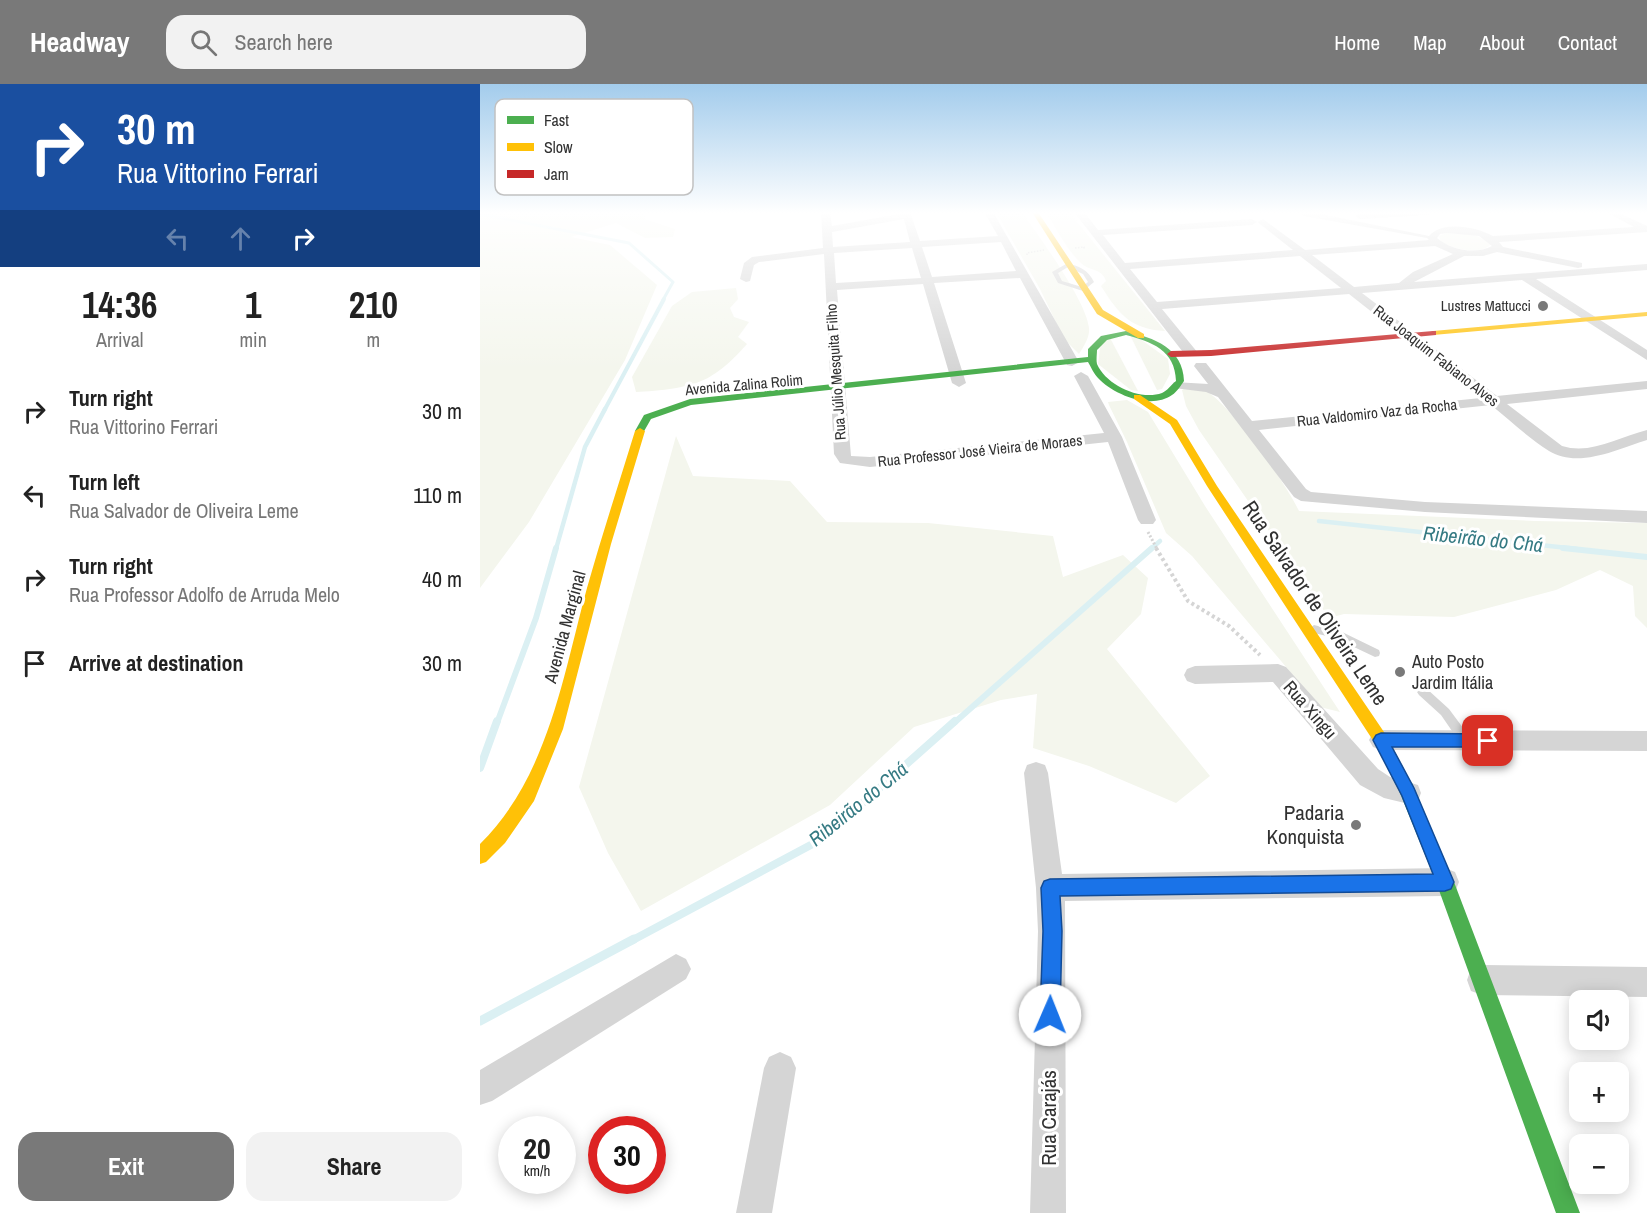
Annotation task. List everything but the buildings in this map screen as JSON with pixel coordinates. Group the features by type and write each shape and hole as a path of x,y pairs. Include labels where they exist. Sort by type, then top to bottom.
{"main road":[{"path":"1068,265 1100,312 1171,354 1407,335 1647,322"},
{"path":"1100,312 1096,342 1091,350 1092,368 1098,376 1174,422 1178,383 1171,354"},
{"path":"1133,396 1159,398 1201,366 1420,344 1596,323 1647,314"},
{"path":"1096,342 1113,334 1126,333 1142,337"},
{"name":"Avenida Zalina Rolim","path":"958,379 1090,359"},
{"name":"Avenida Zalina Rolim","path":"671,408 690,402 724,397 958,379 1098,376"},
{"name":"Avenida Marginal","path":"480,856 499,837 528,796 556,729 605,544 641,425 647,417 671,408"},
{"name":"Rua Salvador de Oliveira Leme","path":"1174,422 1212,486 1381,740 1408,793 1445,882 1568,1213"}],"street":[{"path":"746,279 749,265"},
{"name":"Rua Júlio Mesquita Filho","path":"829,265 842,454 846,460"},
{"path":"923,265 958,379"},
{"path":"1019,265 1072,362"},
{"path":"1123,266 1141,265"},
{"name":"Rua Joaquim Fabiano Alves","path":"1320,265 1407,335 1557,449 1565,453 1587,453 1647,435"},
{"path":"1401,286 1417,274 1437,265"},
{"path":"1580,265 1647,279"},
{"path":"1604,265 1647,273"},
{"path":"1123,266 1191,353"},
{"path":"1154,306 1647,267"},
{"path":"830,287 1024,274"},
{"path":"1525,277 1647,356"},
{"path":"1201,366 1250,426 1300,494 1316,500 1647,517"},
{"path":"1081,376 1114,437 1147,526"},
{"path":"1178,383 1209,388 1222,394"},
{"name":"Rua Valdomiro Vaz da Rocha","path":"1250,426 1647,385"},
{"path":"1094,400 1133,396"},
{"name":"Rua Professor José Vieira de Moraes","path":"846,460 870,462 1114,437"},
{"name":"Rua Xingu","path":"1196,675 1278,673 1369,777 1384,787 1408,793"},
{"path":"1381,740 1647,741"},
{"name":"Rua Carajás","path":"1036,773 1050,888 1052,931 1048,1213"},
{"path":"1050,888 1445,882"},
{"path":"480,1089 676,969"},
{"path":"1482,980 1647,982"},
{"path":"754,1213 780,1068"}],"lane":[{"path":"1306,627 1338,635 1375,652"},
{"path":"1423,692 1445,712 1465,741"}],"path":[{"path":"1147,526 1161,559 1188,601 1229,626 1278,673"}],"shaded area":[{"path":"480,265 633,265 657,285 625,360 529,522 480,588"},
{"path":"1026,265 1058,265 1080,302 1089,328 1088,338 1079,354 1064,339"},
{"path":"1083,265 1112,265 1165,331 1143,327 1127,318 1114,305 1101,286 1106,281 1104,277"},
{"path":"736,288 738,299 730,308 734,317 749,322 738,337 747,344 739,353 726,366 704,380 665,390 636,392 632,377 672,306 692,292"},
{"path":"1130,335 1136,336 1168,359 1170,374 1162,389 1157,390"},
{"path":"1109,336 1138,391 1131,390 1098,364 1101,341"},
{"path":"1186,388 1208,392 1231,414 1271,465 1299,511 1535,521 1647,523 1647,628 1635,616 1633,586 1600,570 1556,590 1454,617 1344,614 1329,618 1199,430 1186,406 1182,390"},
{"path":"1127,400 1148,412 1205,506 1340,712 1320,707 1192,556 1166,533 1108,402"},
{"path":"676,436 693,476 790,481 827,522 928,523 1053,536 1063,577 1123,555 1148,578 1141,614 1107,649 1210,776 1176,803 1089,766 1033,748 1037,694 1001,700 914,727 830,805 641,911 608,853 579,787"}],"waterway":[{"path":"653,265 673,282 663,300"},
{"path":"604,411 664,299"},
{"path":"556,549 585,447 605,409"},
{"name":"Ribeirão do Chá","path":"1319,521 1577,549"},
{"name":"Ribeirão do Chá","path":"1151,549 1160,541"},
{"path":"497,723 536,618 556,548"},
{"name":"Ribeirão do Chá","path":"954,723 1152,548"},
{"name":"Ribeirão do Chá","path":"1563,548 1647,557"},
{"path":"480,768 497,721"},
{"name":"Ribeirão do Chá","path":"631,941 822,839 955,721"},
{"name":"Ribeirão do Chá","path":"480,1021 634,939"}],"traffic: fast":[{"path":"1126,333 1164,348 1176,361 1180,370 1180,381 1168,394 1151,398 1133,396 1115,387 1101,376 1092,362 1092,349 1104,338 1126,333"},
{"path":"640,431 647,417 690,402 1091,359"},
{"path":"1406,788 1445,882 1568,1213"}],"traffic: slow":[{"path":"1069,265 1100,312 1141,336"},
{"path":"1433,333 1647,314"},
{"path":"1137,397 1174,422 1212,486 1381,740 1406,788"},
{"path":"480,856 499,837 528,796 556,729 605,544 640,431"}],"traffic: jam":[{"path":"1171,354 1211,353 1433,333"}],"place":[{"name":"Lustres Mattucci","path":"1543,306"},
{"name":"Auto Posto Jardim Itália","path":"1400,672"},
{"name":"Padaria Konquista","path":"1356,825"}],"route":[{"path":"1050,1015 1052,931 1050,888 1445,882 1408,793 1381,740 1488,741"}]}
